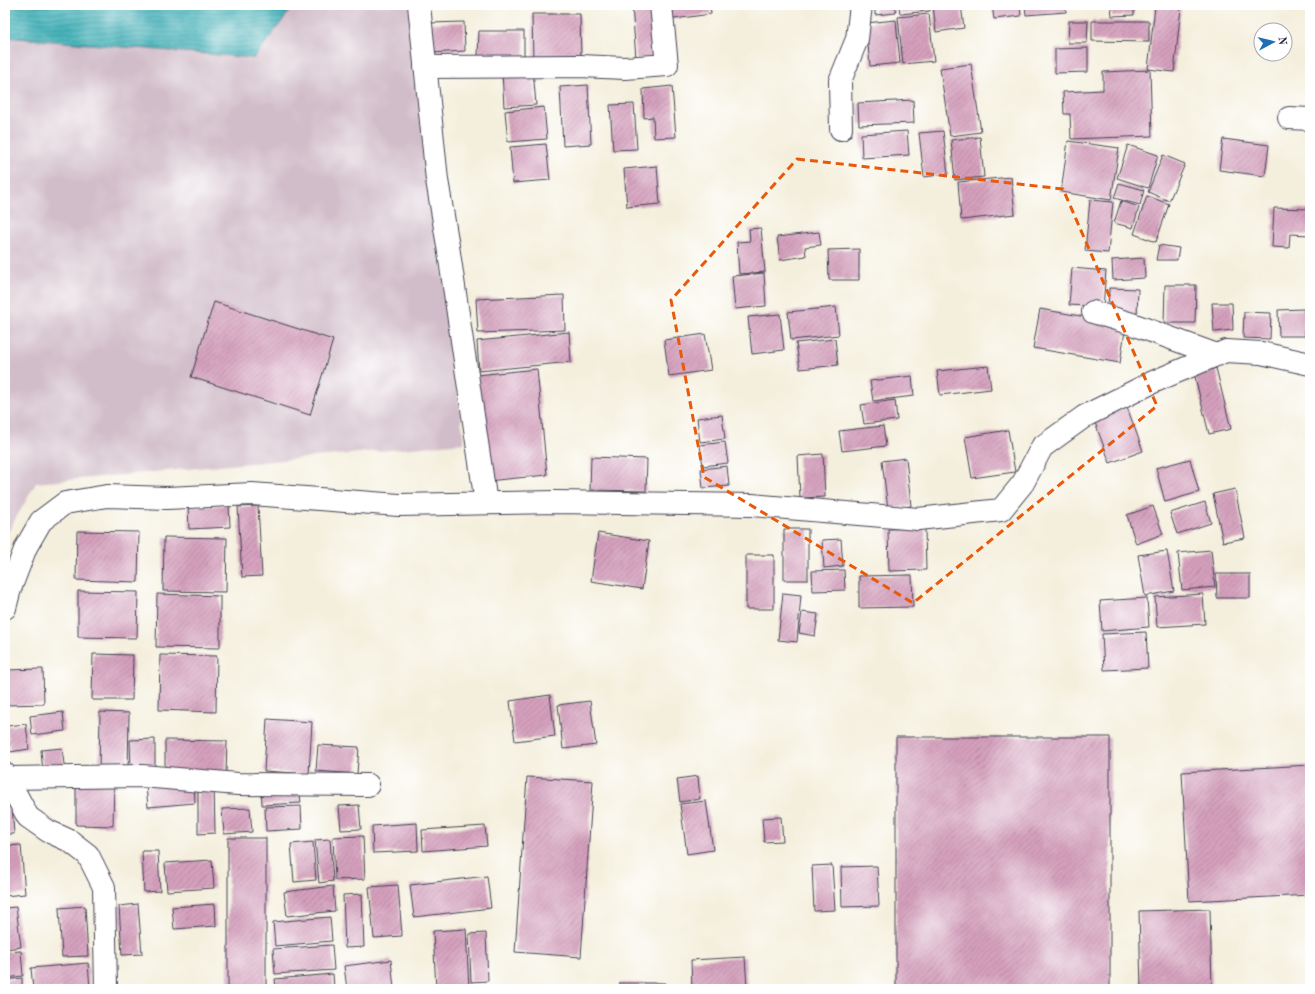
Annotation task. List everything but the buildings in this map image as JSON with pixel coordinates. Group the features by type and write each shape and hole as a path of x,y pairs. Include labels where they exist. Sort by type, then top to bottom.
{"street":[{"path":"419,5 437,180 486,503"},
{"path":"425,67 580,66 625,68 667,65 661,5"},
{"path":"841,129 840,81 856,38 861,5"},
{"path":"1093,312 1132,324 1217,355"},
{"path":"6,593 26,546 41,521 65,504 107,496 167,498 252,494 400,505 555,502 752,505 918,519 1001,510 1022,483 1042,447 1085,416 1153,382 1226,351 1262,353 1310,364"},
{"path":"106,989 104,887 88,855 70,841 48,831 28,817 6,776 142,776 238,784 368,785"}],"highlighted area":[{"path":"797,159 1063,189 1157,406 913,603 704,477 671,300"}],"shaded area":[{"path":"5,5 410,5 464,443 36,483 5,537"}],"water":[{"path":"5,5 293,5 254,58 5,37"}]}
